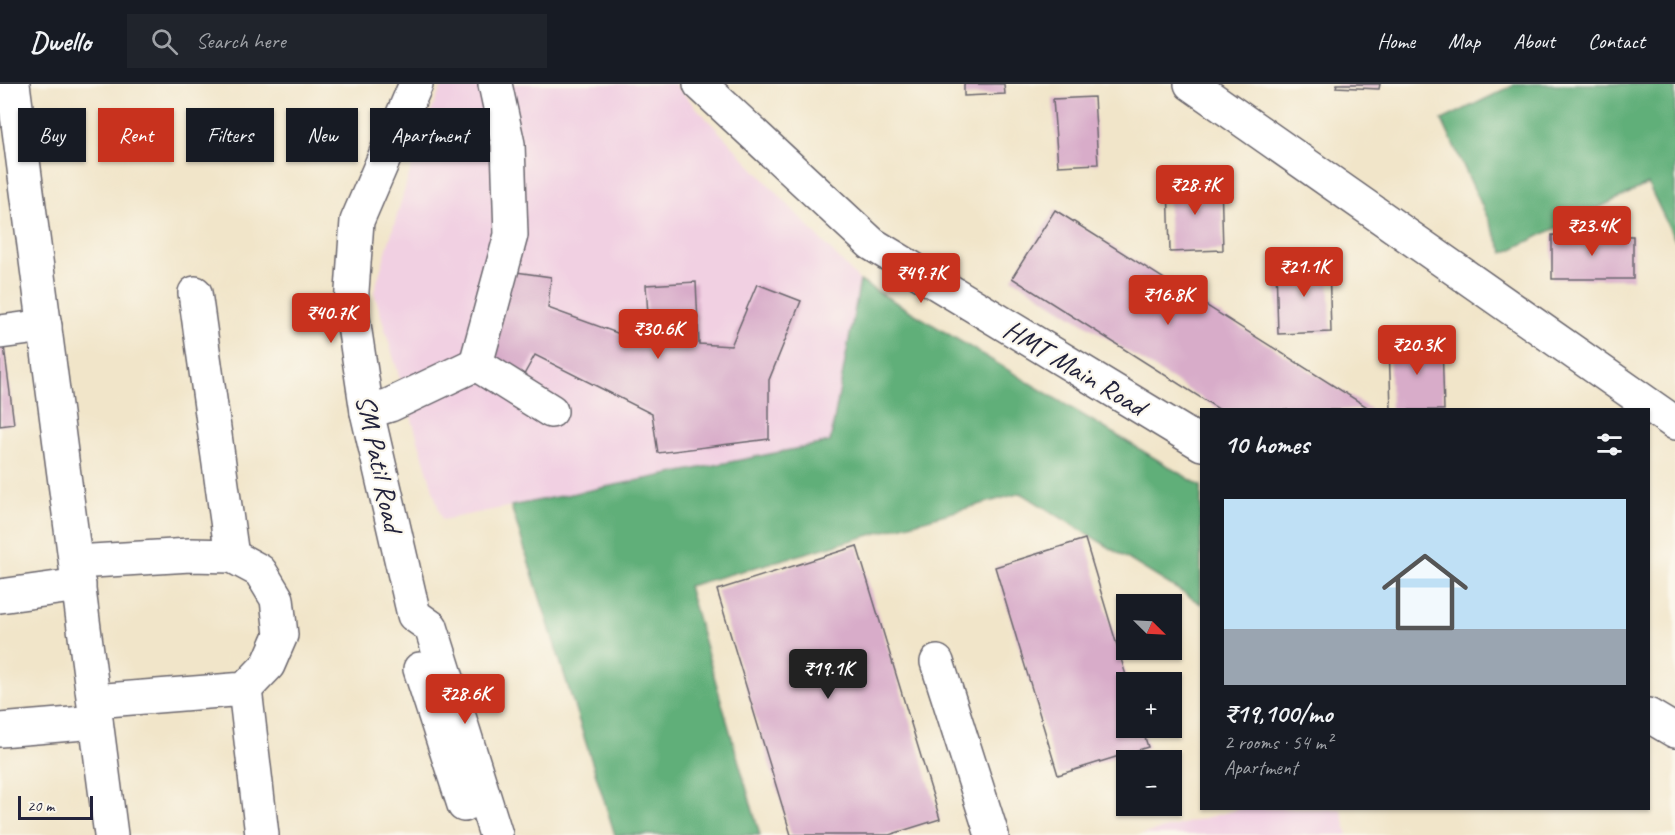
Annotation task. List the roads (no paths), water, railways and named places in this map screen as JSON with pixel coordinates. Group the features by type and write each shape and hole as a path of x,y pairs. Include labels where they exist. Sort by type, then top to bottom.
{"street":[{"path":"13,84 111,835"},
{"name":"SM Patil Road","path":"414,615 367,412 351,306 357,221 416,84"},
{"path":"367,412 390,405 476,364 511,235 508,144 495,84"},
{"name":"HMT Main Road","path":"700,84 872,244 1200,443"},
{"path":"1191,84 1675,423"},
{"path":"195,293 232,556"},
{"path":"0,332 45,326"},
{"path":"476,364 551,411"},
{"path":"0,596 78,574 190,555 232,556 260,571 277,599 281,635 268,665 245,689 95,712 0,730"},
{"path":"474,835 409,633 414,615 431,627 496,835"},
{"path":"937,662 992,835"},
{"path":"245,689 262,835"},
{"path":"1650,716 1675,731"}]}
